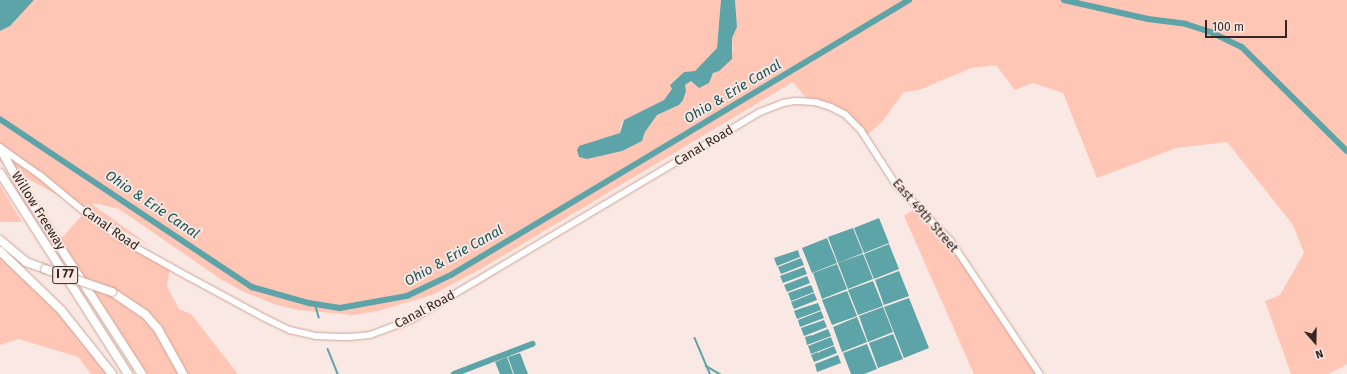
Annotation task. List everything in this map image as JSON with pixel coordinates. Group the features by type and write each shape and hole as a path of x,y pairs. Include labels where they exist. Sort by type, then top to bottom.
{"highway":[{"name":"Willow Freeway","path":"0,147 22,188 142,374"},
{"name":"Willow Freeway","path":"1,175 128,374"},
{"path":"0,240 26,262 112,292 140,310 158,329 183,374"},
{"path":"0,252 61,310 112,374"}],"street":[{"name":"East 49th Street","path":"760,112 783,103 796,101 815,102 831,107 845,114 861,130 896,184 950,241 1040,374"},
{"name":"Canal Road","path":"0,147 40,175 85,212 126,242 185,275 290,330 316,336 349,337 370,335 411,320 760,112"}],"shaded area":[{"path":"34,0 722,0 717,48 695,71 684,72 670,84 673,89 664,100 622,122 620,131 630,146 644,137 645,132 657,115 679,105 685,85 691,81 696,84 710,78 733,50 732,38 737,27 735,0 1347,0 1347,364 1328,374 1291,374 1265,301 1280,295 1304,253 1293,225 1227,142 1176,148 1097,178 1063,93 1033,83 1015,90 996,65 971,68 919,90 904,92 882,122 866,136 845,114 809,102 793,82 479,270 432,295 378,311 353,315 298,310 274,304 244,292 222,280 119,209 94,203 93,205 149,245 21,175 0,161 0,31 10,26"},
{"path":"0,185 22,222 0,222"},
{"path":"917,207 951,241 1040,374 974,374 904,216"},
{"path":"85,212 126,242 170,267 167,286 179,309 191,314 238,374 142,374 57,243"},
{"path":"0,251 61,310 112,374 91,374 78,357 19,339 0,345"}],"water":[{"path":"0,0 34,0 10,26 0,31"},
{"path":"721,0 735,0 737,27 732,38 732,59 719,71 713,73 709,83 699,88 691,81 685,85 686,91 683,100 679,105 657,115 645,132 642,141 622,151 587,159 579,157 577,150 579,146 620,133 624,120 664,100 672,89 670,85 684,72 695,71 717,48"},
{"path":"879,218 889,243 864,253 854,228"},
{"path":"853,228 863,253 838,263 828,237"},
{"path":"827,238 837,263 812,273 802,248"},
{"path":"889,244 899,269 874,279 864,254"},
{"path":"798,250 800,257 777,266 774,258"},
{"path":"863,254 873,279 848,289 838,263"},
{"path":"801,258 804,265 781,274 778,267"},
{"path":"837,264 847,289 822,299 813,273"},
{"path":"804,267 807,274 783,283 780,276"},
{"path":"899,271 909,296 884,305 875,280"},
{"path":"807,276 810,283 787,292 784,285"},
{"path":"873,281 883,306 858,315 848,290"},
{"path":"811,285 814,292 791,301 788,293"},
{"path":"847,291 857,316 832,325 822,300"},
{"path":"814,293 817,300 794,309 791,302"},
{"path":"909,298 929,348 904,358 884,307"},
{"path":"818,303 821,310 797,319 794,311"},
{"path":"883,307 893,332 868,342 859,316"},
{"path":"821,311 824,318 800,327 798,320"},
{"path":"857,317 867,342 842,352 833,327"},
{"path":"824,320 827,327 804,336 801,328"},
{"path":"828,329 831,336 807,345 805,337 813,336"},
{"path":"893,334 903,359 878,368 869,343"},
{"path":"831,337 834,345 811,354 808,346"},
{"path":"867,344 877,369 864,374 851,374 843,353"},
{"path":"834,346 837,353 814,362 811,355 818,352 819,354 819,352"},
{"path":"520,353 528,374 514,374 508,357"},
{"path":"838,355 841,363 817,372 815,364"},
{"path":"507,357 513,374 500,374 495,362"}],"waterway":[{"name":"Ohio & Erie Canal","path":"0,119 252,287 309,303 340,308 407,296 451,275 909,0"},
{"name":"Ohio & Erie Canal","path":"1064,0 1148,19 1186,24 1211,32 1242,47 1347,151"},
{"path":"315,303 319,317"},
{"path":"695,338 710,374"},
{"path":"454,374 532,344"},
{"path":"328,349 338,374"},
{"path":"706,366 720,374"}]}
